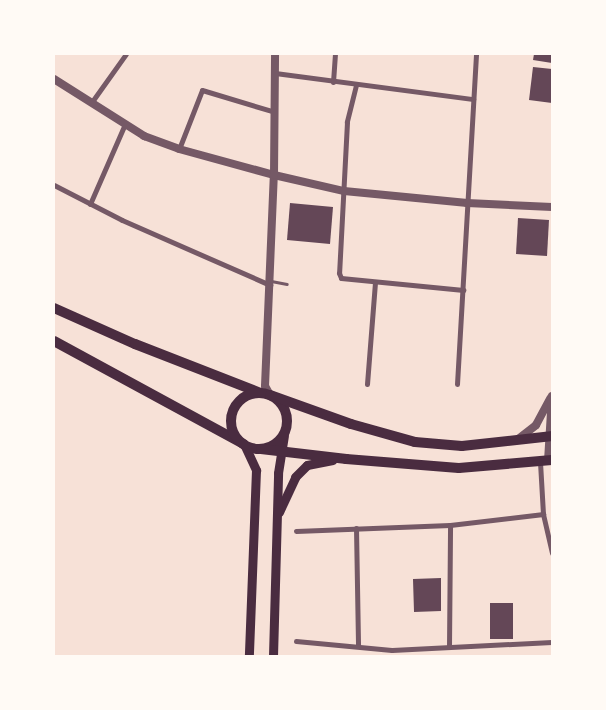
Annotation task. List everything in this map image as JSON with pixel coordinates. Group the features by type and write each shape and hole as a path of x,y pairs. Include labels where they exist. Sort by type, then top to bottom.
{"highway":[{"path":"54,308 135,344 266,394 351,424 415,442 462,446 551,436"},
{"path":"54,341 244,444 261,449 346,459 459,468 547,461"},
{"path":"244,444 233,430 233,412 243,398 266,394 284,408 287,416 284,435 270,447 261,449"}],"main road":[{"path":"273,656 276,520 284,435"},
{"path":"244,444 256,470 250,656"},
{"path":"276,520 295,477 307,465 323,460 346,459"}],"street":[{"path":"91,103 126,54"},
{"path":"266,394 274,175 275,54"},
{"path":"333,82 335,54"},
{"path":"457,384 476,54"},
{"path":"275,73 474,99"},
{"path":"54,79 144,136 179,149 274,175 344,191 467,202 552,207"},
{"path":"356,85 347,122 339,273 341,278 463,290"},
{"path":"179,149 202,90 274,112"},
{"path":"90,204 126,124"},
{"path":"54,184 90,204 270,283"},
{"path":"367,384 375,282"},
{"path":"516,441 536,425 552,395"},
{"path":"552,395 551,436 543,514 552,553"},
{"path":"296,531 450,525 543,514"},
{"path":"449,647 450,525"},
{"path":"356,528 358,646"},
{"path":"296,641 392,650 552,642"},
{"path":"392,650 392,656"}],"lane":[{"path":"270,283 287,284"}],"building":[{"path":"534,54 552,54 552,63 533,60"},
{"path":"533,67 552,69 552,103 529,100"},
{"path":"290,203 333,207 330,244 287,240"},
{"path":"518,218 549,220 547,256 516,254"},
{"path":"441,578 441,611 414,612 413,579"},
{"path":"490,603 513,603 513,639 490,639"}]}
